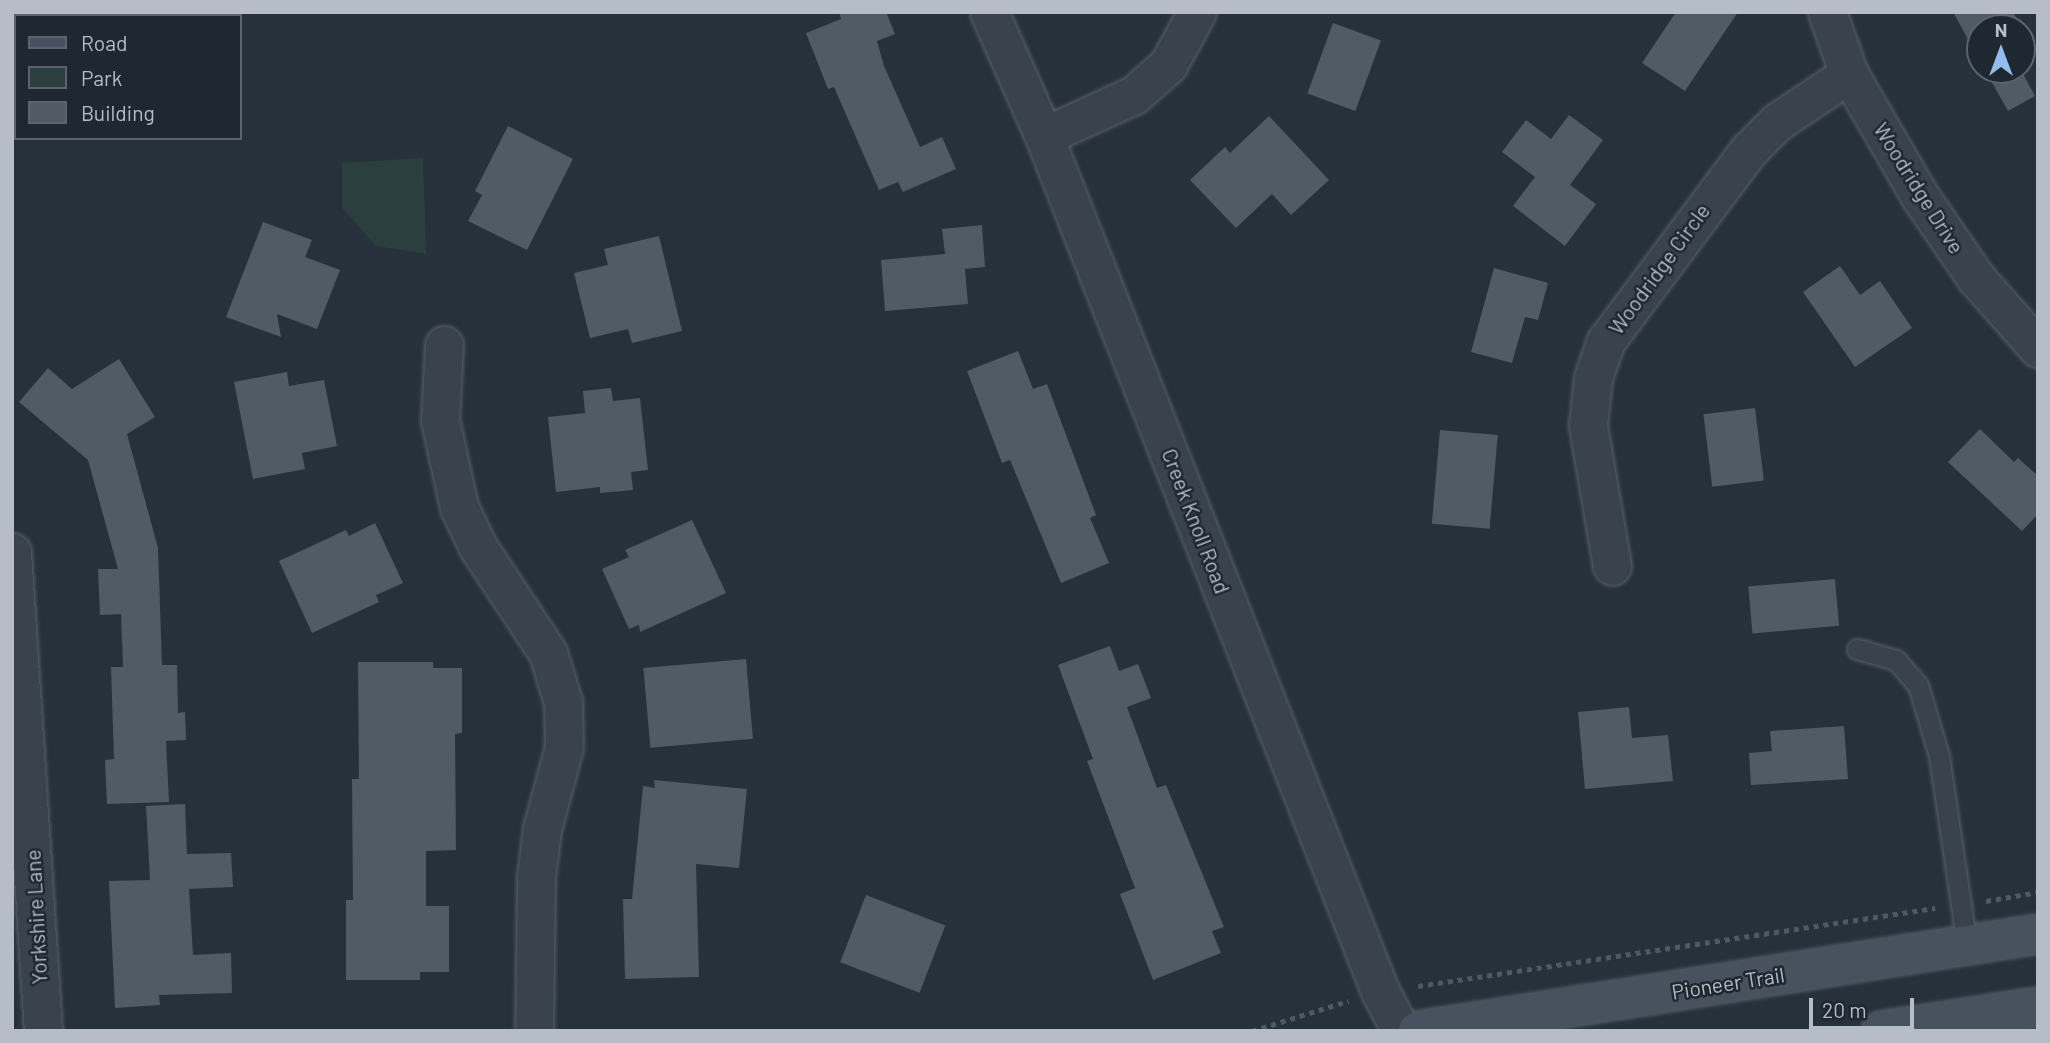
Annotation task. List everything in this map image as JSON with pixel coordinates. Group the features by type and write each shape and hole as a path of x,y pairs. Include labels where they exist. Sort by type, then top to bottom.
{"main road":[{"name":"Pioneer Trail","path":"1419,1031 2038,934"},
{"path":"1881,1031 2038,1007"}],"street":[{"name":"Creek Knoll Road","path":"989,12 1044,136 1380,991 1401,1031"},
{"path":"1044,136 1135,95 1168,65 1197,12"},
{"name":"Woodridge Drive","path":"1827,12 1849,75 1921,198 1976,278 2038,348"},
{"name":"Woodridge Circle","path":"1612,566 1588,425 1593,378 1606,341 1749,150 1777,122 1849,75"},
{"path":"443,345 440,420 459,507 478,547 548,653 563,702 565,747 542,830 536,877 534,1031"},
{"name":"Yorkshire Lane","path":"12,552 43,1031"}],"lane":[{"path":"1857,649 1896,660 1918,685 1938,756 1963,904 1967,945"}],"path":[{"path":"1252,1031 1380,991 2038,892"}],"green space":[{"path":"423,158 426,254 376,246 342,208 342,163"}],"building":[{"path":"839,12 886,12 895,34 877,41 884,66 920,147 942,137 956,169 903,192 898,182 879,190 834,87 828,89 806,33 841,19"},
{"path":"1676,12 1738,12 1685,91 1642,63"},
{"path":"1953,12 2014,14 1966,14 1966,36"},
{"path":"1333,23 1381,40 1355,111 1307,93"},
{"path":"1993,84 2029,84 2035,96 2008,111"},
{"path":"1569,115 1603,140 1570,185 1596,204 1565,246 1513,206 1535,177 1502,152 1526,120 1551,139"},
{"path":"1269,116 1329,180 1291,215 1272,194 1236,228 1190,180 1225,147 1230,153"},
{"path":"508,126 573,159 527,250 468,221 482,195 475,191"},
{"path":"263,222 312,240 305,257 340,270 317,329 277,314 281,337 226,317"},
{"path":"982,225 985,267 965,269 968,304 885,311 881,260 945,254 942,229"},
{"path":"659,236 682,331 632,343 628,329 590,338 574,273 608,265 604,249"},
{"path":"1840,266 1860,295 1880,281 1912,328 1855,367 1803,292"},
{"path":"1494,268 1548,283 1538,320 1525,317 1512,363 1471,352"},
{"path":"1018,351 1033,389 1047,384 1096,515 1090,518 1109,563 1061,583 1010,460 1002,463 967,371"},
{"path":"119,359 155,417 127,434 158,548 162,665 177,665 178,713 185,712 186,740 166,741 169,802 107,804 105,760 114,759 111,667 123,667 121,614 100,615 98,569 118,569 88,460 19,402 48,368 72,389"},
{"path":"287,372 289,386 324,380 337,446 302,453 305,469 253,479 234,382"},
{"path":"611,388 613,401 640,398 648,470 631,472 633,490 600,493 600,487 556,492 548,417 585,413 583,391"},
{"path":"1755,408 1764,480 1712,487 1703,414"},
{"path":"1980,429 2014,462 2018,458 2038,476 2038,514 2022,531 1948,462"},
{"path":"1440,430 1498,435 1490,529 1432,524"},
{"path":"692,520 726,593 640,632 639,625 629,629 602,569 629,557 625,550"},
{"path":"375,523 403,583 376,595 379,602 312,633 279,561 346,530 349,536"},
{"path":"1835,579 1839,626 1752,633 1748,587"},
{"path":"1110,646 1119,671 1138,664 1151,698 1127,707 1157,788 1166,785 1224,927 1212,931 1221,953 1153,980 1120,894 1135,888 1087,761 1093,759 1058,665"},
{"path":"746,659 753,739 650,748 643,668"},
{"path":"358,662 433,662 433,668 462,668 462,733 455,734 456,850 426,851 426,906 449,906 449,972 420,972 420,980 346,980 346,900 353,900 352,779 359,779"},
{"path":"1629,707 1632,738 1668,735 1673,781 1585,789 1578,712"},
{"path":"1844,726 1848,779 1751,785 1749,753 1772,751 1770,731"},
{"path":"654,780 747,789 739,868 696,864 699,977 625,979 623,899 632,899 643,786 655,788"},
{"path":"185,804 187,854 231,853 233,887 189,889 193,955 231,953 232,993 159,995 160,1005 115,1008 109,881 150,880 146,806"},
{"path":"866,895 945,925 920,993 840,962"}]}
